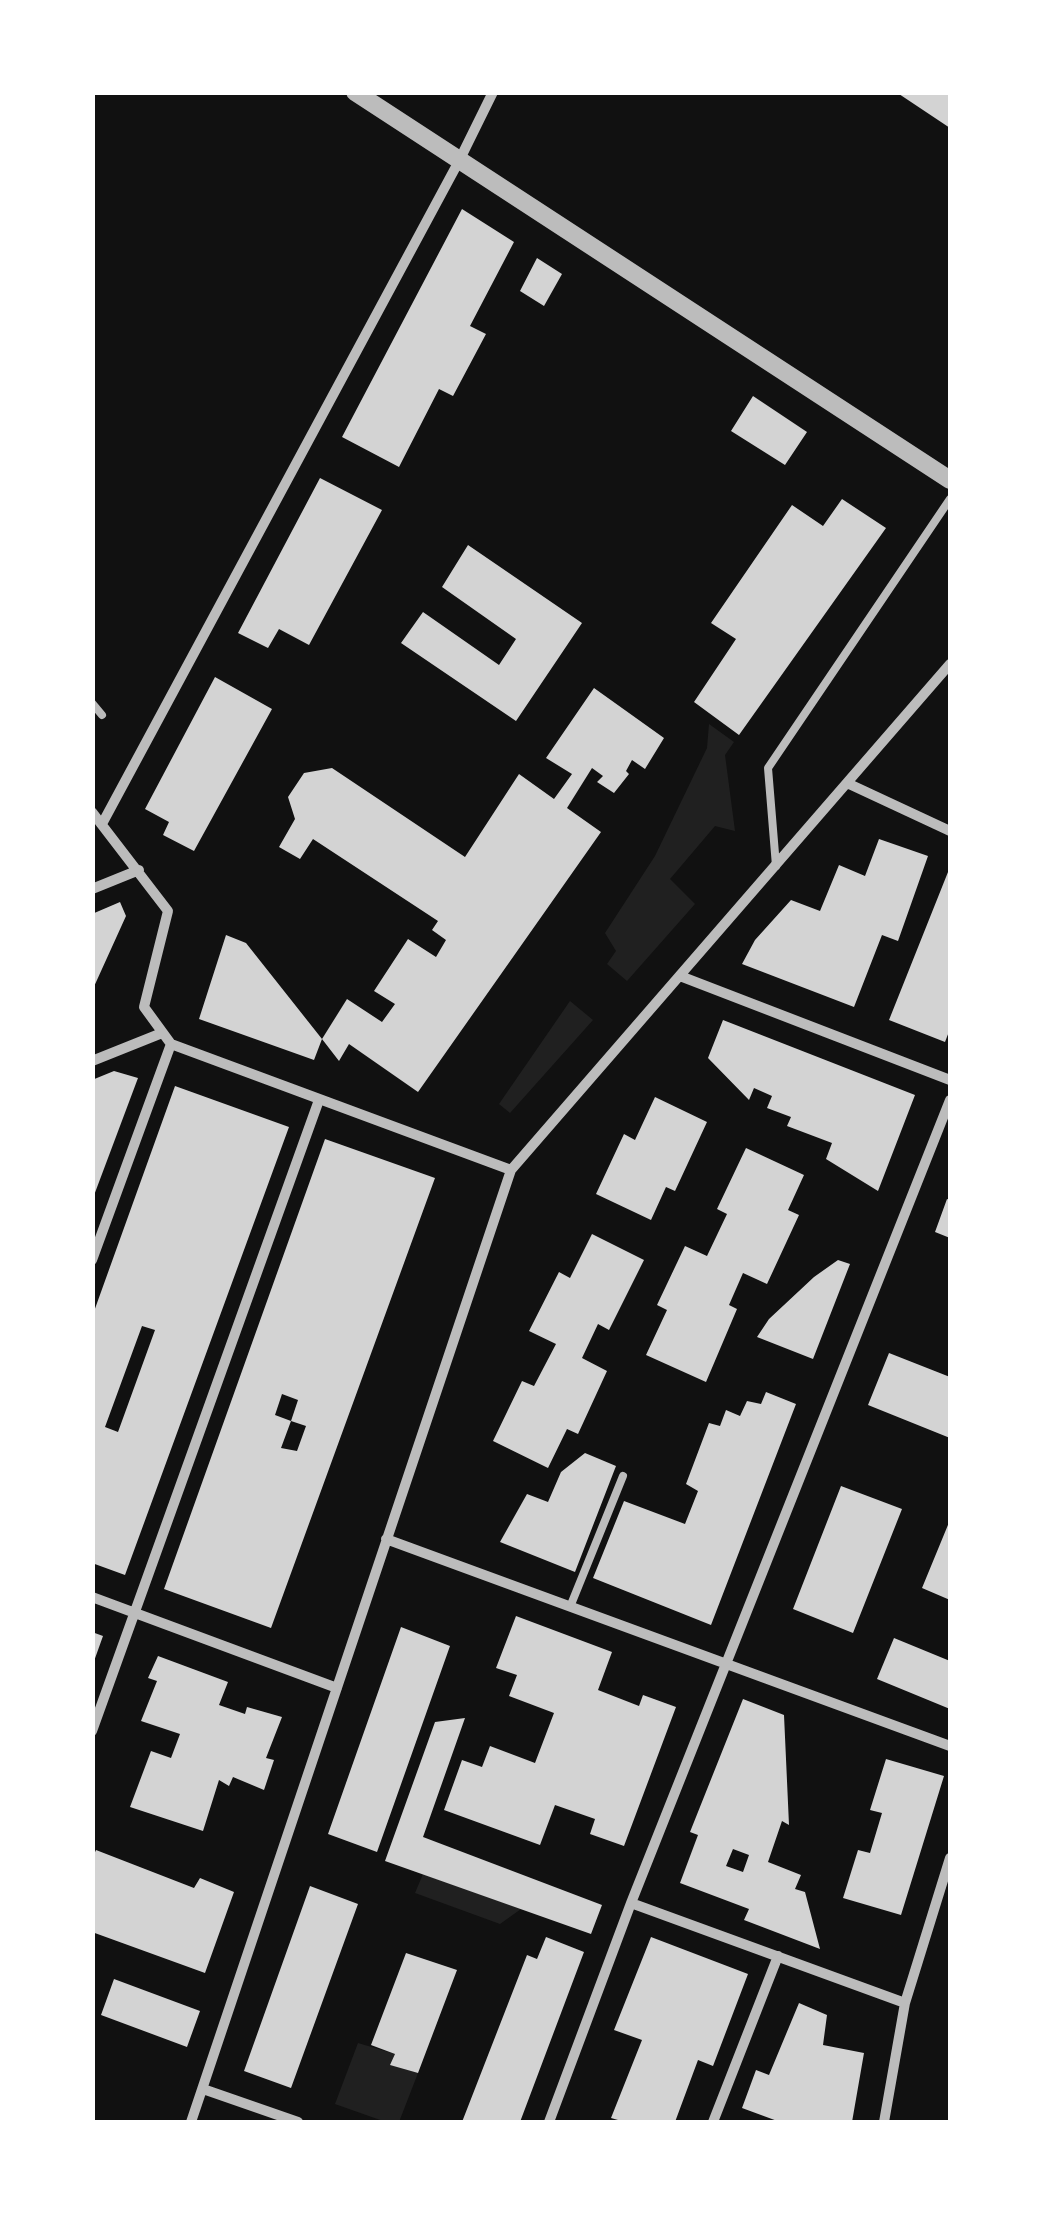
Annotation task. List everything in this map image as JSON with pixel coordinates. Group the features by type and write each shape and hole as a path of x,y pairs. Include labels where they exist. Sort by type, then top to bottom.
{"street":[{"path":"355,92 950,480"},
{"path":"102,824 460,161 493,92"},
{"path":"191,2122 511,1170 950,664"},
{"path":"847,783 950,831"},
{"path":"92,812 168,910 144,1007 171,1044 511,1170"},
{"path":"92,889 139,870"},
{"path":"680,976 950,1080"},
{"path":"92,1062 162,1033"},
{"path":"92,1260 171,1044"},
{"path":"92,1731 319,1100"},
{"path":"549,2122 950,1100"},
{"path":"386,1539 950,1746"},
{"path":"92,1596 336,1688"},
{"path":"884,2122 905,2003 950,1858"},
{"path":"632,1904 905,2003"},
{"path":"713,2122 778,1956"},
{"path":"202,2089 298,2122"}],"lane":[{"path":"776,866 768,768 950,499"},
{"path":"92,703 102,715"},
{"path":"570,1606 622,1476"}],"shaded area":[{"path":"709,724 734,742 725,755 735,831 715,826 670,879 695,904 627,981 607,964 616,951 605,933 655,856 707,748"},
{"path":"570,1001 593,1020 510,1113 499,1104"},
{"path":"423,1874 521,1909 500,1924 415,1893"},
{"path":"358,2043 395,2054 391,2065 418,2073 399,2122 386,2122 335,2104"}],"building":[{"path":"896,92 950,92 950,128"},
{"path":"462,209 514,242 470,326 486,334 453,396 439,389 399,467 342,437"},
{"path":"537,258 562,274 544,306 520,291"},
{"path":"753,396 807,432 785,465 731,431"},
{"path":"320,478 382,510 309,645 279,629 268,648 238,633"},
{"path":"842,499 886,528 739,735 694,702 736,639 711,623 792,505 823,526"},
{"path":"468,545 582,623 516,721 401,643 423,612 499,665 516,639 442,587"},
{"path":"215,677 272,709 194,851 163,835 169,822 145,809"},
{"path":"594,688 664,738 645,769 632,760 626,771 629,774 614,793 597,782 603,776 592,768 567,808 601,832 418,1092 349,1044 339,1061 322,1039 347,999 382,1022 395,1004 374,991 408,939 436,957 446,940 432,930 438,921 313,839 300,859 279,847 295,819 288,797 304,773 332,768 465,857 519,774 554,799 572,774 546,758"},
{"path":"879,839 928,856 898,941 882,935 854,1007 742,964 755,940 791,900 820,911 839,865 865,876"},
{"path":"950,867 950,1029 945,1042 889,1020"},
{"path":"120,902 126,916 92,991 92,914"},
{"path":"226,935 246,943 322,1039 314,1060 199,1019"},
{"path":"723,1020 915,1095 878,1191 826,1159 832,1143 787,1126 791,1117 767,1108 772,1096 754,1088 749,1100 708,1058"},
{"path":"114,1071 138,1078 93,1198 92,1080"},
{"path":"175,1086 289,1127 125,1575 92,1563 92,1317","holes":["142,1326 155,1330 118,1432 105,1427"]},
{"path":"655,1097 707,1122 675,1191 666,1187 651,1220 596,1194 624,1134 635,1140"},
{"path":"325,1139 435,1178 271,1628 164,1589","holes":["282,1394 298,1400 291,1421 275,1415","291,1421 306,1426 297,1451 281,1448"]},
{"path":"746,1148 804,1175 788,1210 799,1215 767,1284 743,1273 729,1305 737,1309 706,1382 646,1355 667,1310 657,1305 685,1246 707,1256 727,1214 717,1209"},
{"path":"947,1199 950,1200 950,1238 935,1232"},
{"path":"592,1234 644,1260 609,1330 598,1324 582,1358 607,1371 578,1434 567,1429 548,1468 493,1441 522,1381 534,1386 556,1344 529,1331 559,1272 570,1278"},
{"path":"838,1260 850,1264 813,1359 757,1337 769,1319"},
{"path":"889,1353 950,1377 950,1438 868,1405"},
{"path":"766,1392 796,1404 711,1625 593,1578 624,1501 685,1524 698,1491 686,1484 709,1423 720,1426 726,1410 740,1416 747,1401 761,1404"},
{"path":"585,1453 616,1466 575,1572 500,1542 527,1494 548,1502 561,1472"},
{"path":"841,1486 902,1509 853,1633 793,1609"},
{"path":"950,1520 950,1600 922,1588"},
{"path":"516,1616 612,1652 598,1690 639,1706 643,1695 676,1707 624,1846 590,1834 595,1819 555,1805 540,1845 444,1810 462,1760 482,1767 490,1746 535,1763 554,1713 509,1696 517,1675 496,1668"},
{"path":"401,1627 450,1646 377,1852 328,1834"},
{"path":"92,1632 103,1636 93,1664 92,1664"},
{"path":"894,1638 950,1661 950,1709 877,1679"},
{"path":"158,1656 228,1682 219,1705 245,1714 247,1707 282,1717 266,1758 274,1760 264,1790 233,1777 229,1786 219,1780 203,1831 130,1807 151,1751 171,1758 180,1734 141,1721 157,1681 148,1678"},
{"path":"743,1699 784,1715 789,1825 782,1821 768,1862 801,1875 795,1889 805,1892 820,1949 744,1920 749,1909 680,1883 698,1835 690,1832","holes":["733,1849 749,1855 743,1872 726,1866"]},
{"path":"465,1718 423,1837 602,1905 591,1934 385,1861 435,1722"},
{"path":"886,1759 944,1776 901,1915 843,1898 858,1850 870,1853 882,1813 870,1810"},
{"path":"96,1850 194,1888 200,1878 234,1892 205,1973 92,1932 92,1859"},
{"path":"310,1886 358,1904 291,2088 244,2071"},
{"path":"546,1937 584,1952 520,2122 462,2122 527,1955 537,1959"},
{"path":"651,1937 748,1974 713,2066 698,2060 675,2122 617,2122 611,2118 642,2040 614,2030"},
{"path":"406,1953 457,1970 418,2073 390,2065 395,2054 371,2045"},
{"path":"114,1979 200,2011 187,2047 101,2015"},
{"path":"799,2003 827,2015 823,2045 864,2053 852,2122 780,2122 742,2108 756,2070 769,2075"}]}
